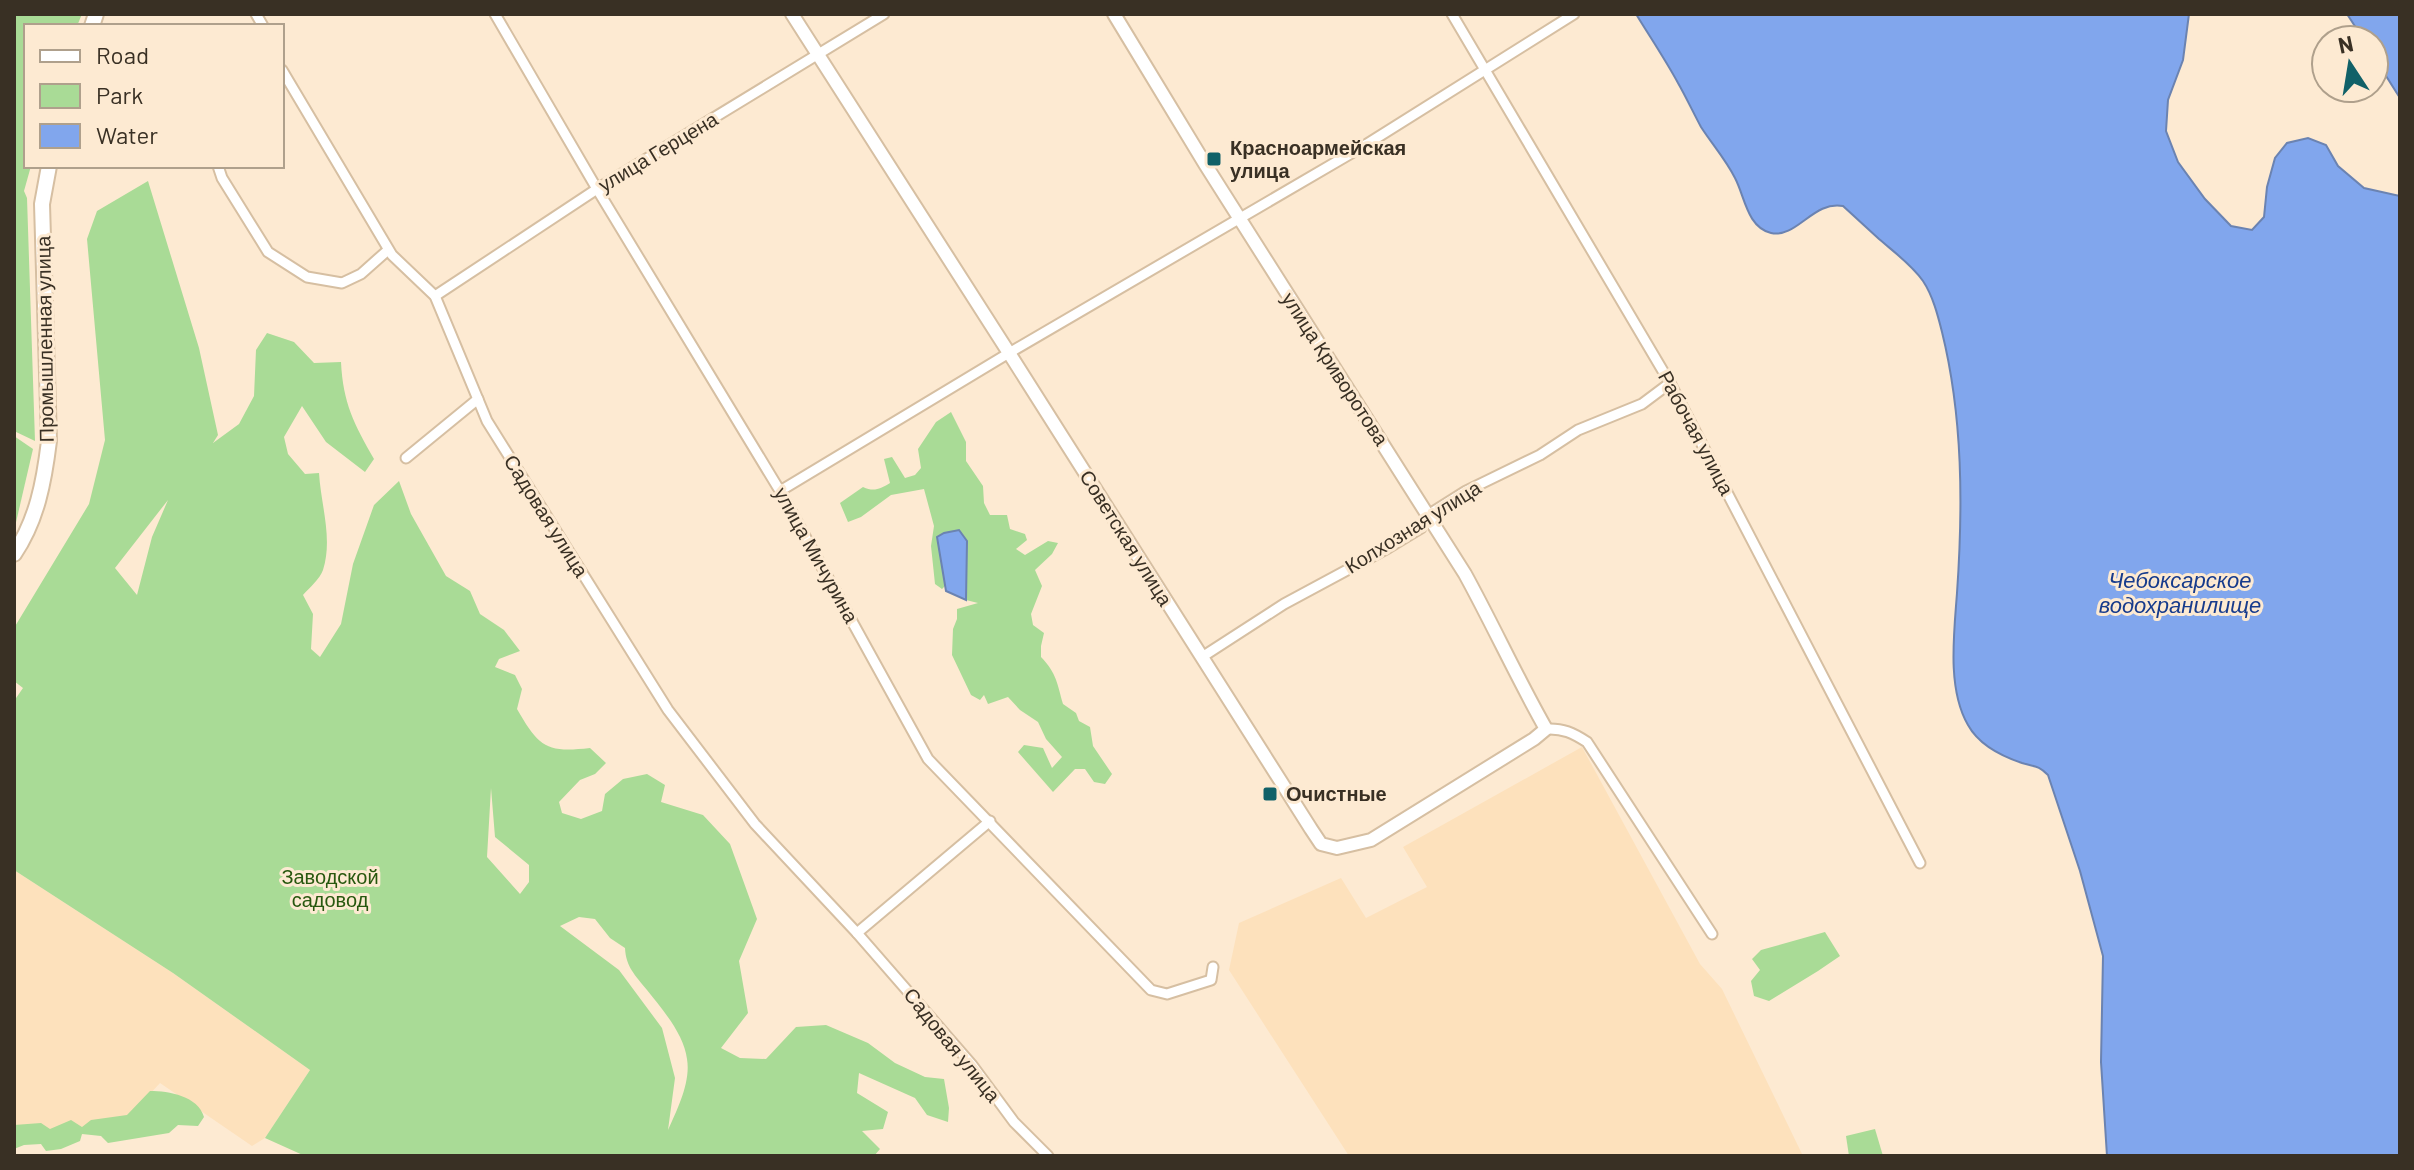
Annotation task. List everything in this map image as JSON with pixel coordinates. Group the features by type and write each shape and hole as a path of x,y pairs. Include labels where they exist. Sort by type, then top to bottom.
{"main road":[{"name":"Промышленная улица","path":"14,554 35,515 46,474 49,441 42,204 49,168"}],"street":[{"name":"улица Мичурина","path":"495,14 780,491 928,759 1151,990 1167,994 1211,980 1213,967"},
{"name":"Советская улица","path":"792,14 1321,844 1337,848 1371,840 1546,729"},
{"name":"улица Герцена","path":"435,296 597,189 884,14"},
{"name":"улица Криворотова","path":"1114,14 1428,515 1495,627 1546,729"},
{"name":"Рабочая улица","path":"1452,14 1670,383 1920,863"},
{"path":"780,491 1367,144 1574,14"},
{"name":"Садовая улица","path":"284,73 388,250 435,296 487,421 668,710 755,824 857,933 972,1065 1014,1122 1048,1156"},
{"path":"219,168 268,252 307,277 342,283 361,274 388,250"},
{"name":"Колхозная улица","path":"1202,657 1284,604 1421,528 1428,515 1466,491 1540,455 1578,430 1642,404 1670,383"},
{"path":"406,458 478,399"},
{"path":"1546,729 1558,728 1571,732 1587,742 1712,934"},
{"path":"857,933 990,821"}],"shaded area":[{"path":"1582,747 1700,964 1722,989 1803,1156 1349,1156 1229,970 1239,923 1341,878 1366,918 1427,887 1403,847"},
{"path":"14,870 173,973 310,1070 265,1138 252,1146 160,1083 125,1121 64,1140 14,1131"}],"green space":[{"path":"14,14 82,14 78,24 24,24 24,168 30,168 24,191 27,198 35,441 14,431"},
{"name":"Заводской садовод","path":"148,181 199,348 218,435 213,443 239,424 254,396 256,350 267,333 294,342 314,363 341,362 344,390 351,413 374,459 365,472 326,442 302,406 284,437 288,454 305,474 319,473 326,522 327,546 323,570 303,595 313,614 311,649 320,657 341,624 353,564 374,505 399,481 411,514 446,576 470,591 480,614 504,630 520,651 499,659 495,667 515,675 522,689 517,709 532,732 545,745 553,748 590,748 606,763 595,774 580,780 559,802 562,813 581,819 602,811 605,794 623,779 647,774 665,785 661,802 703,815 730,844 757,919 739,961 748,1013 721,1048 740,1058 766,1059 796,1027 826,1025 868,1043 895,1063 925,1077 944,1079 948,1122 927,1115 915,1098 859,1073 857,1093 888,1112 883,1129 862,1131 880,1149 874,1156 305,1156 265,1138 310,1070 173,973 14,870 14,701 23,688 14,681 14,628 89,504 105,440 87,239 97,211","holes":["168,500 152,537 137,595 115,568","491,788 495,837 529,865 529,882 520,894 487,857","579,917 595,919 610,938 625,948 632,970 677,1031 688,1068 682,1096 668,1130 675,1078 662,1028 619,970 560,926"]},
{"path":"951,412 966,442 966,461 983,486 984,503 990,515 1007,515 1010,529 1025,534 1027,540 1016,549 1025,555 1048,541 1058,543 1052,554 1035,570 1042,586 1031,614 1033,625 1044,633 1041,657 1058,684 1063,704 1076,713 1079,721 1090,727 1093,746 1112,774 1105,784 1094,782 1085,769 1075,769 1053,792 1018,752 1024,745 1043,748 1052,768 1062,757 1046,739 1038,722 1008,697 988,704 984,695 980,700 971,695 952,655 953,629 957,609 978,603 966,600 967,565 937,537 945,586 942,589 935,584 931,546 934,526 924,489 891,495 861,517 848,522 840,503 863,487 877,489 890,483 884,459 892,457 905,478 915,475 921,468 918,449 936,422"},
{"path":"14,436 33,449 14,531"},
{"path":"1825,932 1840,956 1769,1001 1754,996 1751,981 1760,970 1752,959 1761,950"},
{"path":"150,1091 166,1092 189,1100 196,1104 204,1117 198,1126 178,1125 169,1133 108,1143 101,1136 82,1134 80,1141 61,1149 46,1151 41,1144 14,1149 14,1125 41,1123 50,1129 71,1120 82,1127 91,1120 127,1115"},
{"path":"1875,1129 1883,1156 1849,1156 1846,1136"}],"water":[{"name":"Чебоксарское водохранилище","path":"1636,14 2189,14 2183,60 2168,100 2166,131 2178,162 2205,199 2231,226 2252,230 2264,217 2267,187 2275,158 2287,143 2308,138 2326,145 2338,166 2364,188 2400,196 2400,1156 2107,1156 2101,1062 2103,956 2080,871 2048,775 1984,744 1968,725 1957,695 1954,643 1960,528 1958,429 1949,364 1932,300 1914,270 1843,206 1823,209 1780,233 1771,233 1757,225 1731,171 1701,127"},
{"path":"2347,14 2400,14 2400,98 2390,82 2390,24 2354,24"},
{"path":"959,530 967,541 966,600 946,591 937,537"}],"place":[{"name":"Красноармейская улица","path":"1214,159"},
{"name":"Очистные","path":"1270,794"}]}
